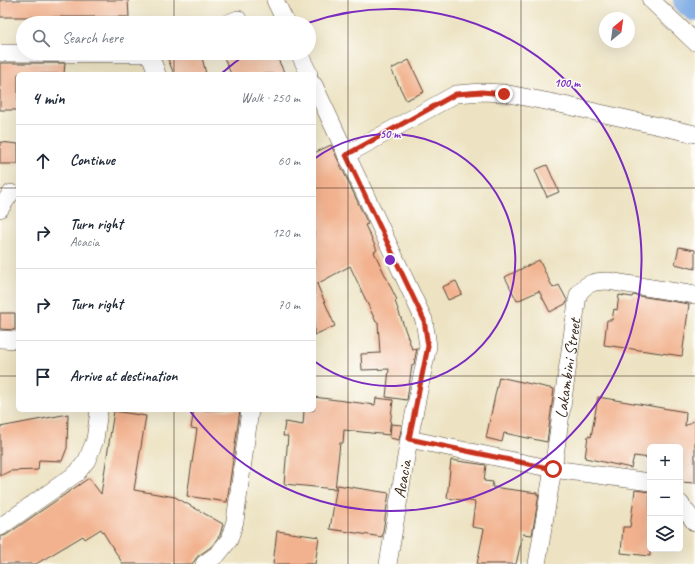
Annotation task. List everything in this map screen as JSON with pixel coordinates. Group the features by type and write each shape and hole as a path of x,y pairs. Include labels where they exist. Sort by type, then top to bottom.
{"street":[{"path":"275,0 283,16"},
{"path":"651,0 695,42"},
{"path":"0,53 16,53"},
{"path":"153,60 156,72"},
{"path":"302,60 308,72"},
{"name":"Acacia","path":"316,89 424,320 427,332 428,346 409,439 388,564"},
{"path":"346,155 456,94 482,92 504,94 555,103 695,134"},
{"path":"0,209 10,193"},
{"name":"Lakambini Street","path":"537,564 553,469 578,295 583,288 595,281 608,281 695,295"},
{"path":"0,339 16,340"},
{"path":"0,527 77,473 87,460 95,440 100,412"},
{"path":"204,564 218,554 229,540 235,521 250,412"},
{"path":"409,439 553,469 647,482"},
{"path":"683,507 695,523"}],"building":[{"path":"0,0 128,0 129,16 0,17"},
{"path":"168,60 203,60 206,72 173,72"},
{"path":"225,60 278,60 284,72 230,72"},
{"path":"409,60 424,92 406,100 391,69"},
{"path":"0,63 65,63 64,72 16,72 16,110 0,110"},
{"path":"0,142 16,144 16,164 0,164"},
{"path":"331,145 368,224 365,225 377,250 374,252 397,300 395,301 412,349 417,348 414,364 412,365 407,400 386,397 389,369 362,370 361,354 380,353 378,322 376,322 350,266 317,284 335,326 316,334 316,152"},
{"path":"547,165 559,192 547,197 535,170"},
{"path":"679,247 695,250 695,269 675,264"},
{"path":"539,260 553,288 559,285 567,300 567,303 550,312 539,291 517,301 505,277"},
{"path":"456,281 462,294 448,300 442,287"},
{"path":"619,295 632,297 633,295 689,304 682,356 604,345 607,320 612,320 614,309 617,310"},
{"path":"0,313 15,313 15,330 0,329"},
{"path":"499,377 554,389 547,442 504,433 502,442 486,438"},
{"path":"316,397 375,405 376,398 393,400 389,435 344,430 343,443 340,443 335,489 284,484 288,436 283,436 285,422 303,425 304,412 316,412"},
{"path":"598,397 686,412 685,426 695,420 695,483 683,482 683,444 647,444 647,458 634,456 631,468 585,458 588,436 591,437"},
{"path":"114,412 146,416 134,490 175,497 223,524 220,535 211,547 198,556 192,564 123,564 101,529 85,539 83,536 36,564 0,564 0,537 6,535 89,478 101,494"},
{"path":"194,412 240,412 227,502 187,496 197,429 191,428"},
{"path":"68,414 67,448 62,461 39,460 38,470 10,471 0,476 0,427"},
{"path":"391,424 402,425 399,440 390,438"},
{"path":"451,460 486,465 484,481 493,482 492,487 537,493 537,495 539,495 532,535 523,534 516,564 477,564 484,529 472,527 475,502 447,498"},
{"path":"337,485 389,493 382,537 330,529"},
{"path":"635,490 647,492 647,552 650,552 650,556 621,553 623,527 630,527"},
{"path":"277,531 319,537 315,564 273,564"}],"waterway":[{"path":"688,0 695,6"}],"route":[{"path":"504,94 482,92 456,94 346,155 424,320 427,332 428,346 409,439 553,469"}]}
